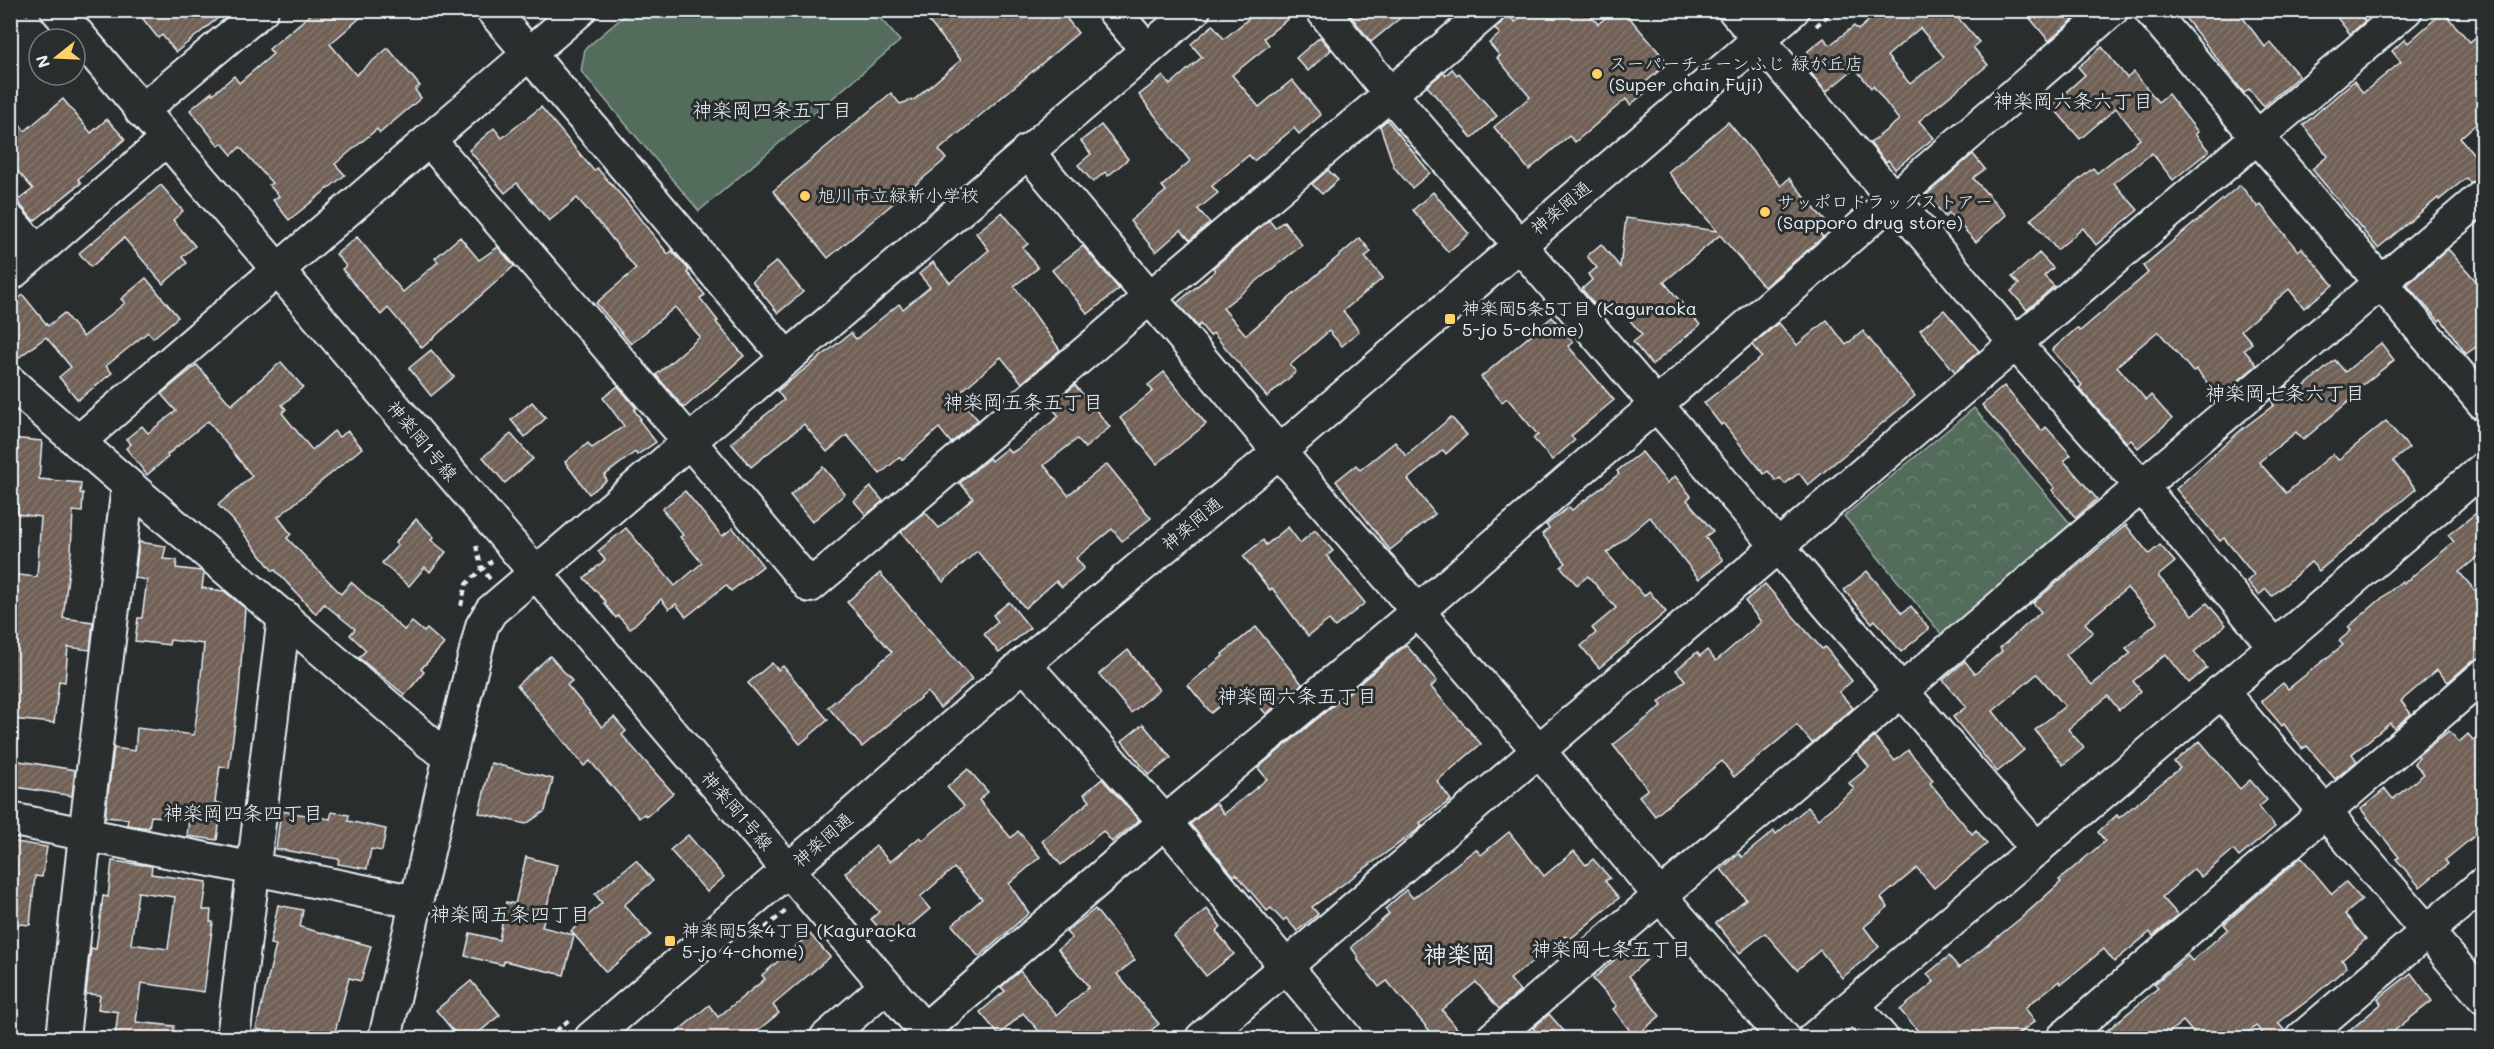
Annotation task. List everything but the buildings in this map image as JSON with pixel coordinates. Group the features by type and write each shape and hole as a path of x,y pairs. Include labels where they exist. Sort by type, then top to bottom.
{"street":[{"name":"神楽岡1号線","path":"57,10 928,1034"},
{"path":"141,111 262,10"},
{"path":"492,10 787,358"},
{"path":"78,442 580,10"},
{"path":"1113,10 1147,50"},
{"path":"385,1038 450,756 482,626 490,611 1194,10"},
{"path":"1322,10 1391,95 2037,849"},
{"path":"429,140 690,441 810,586 1489,10"},
{"path":"1734,10 2016,344 2142,487 2274,646"},
{"name":"神楽岡通","path":"591,1038 788,871 1024,664 1280,451 1793,10"},
{"path":"928,1034 1165,822 1418,611 2112,10"},
{"path":"2150,10 2484,404"},
{"path":"1202,1038 2406,10"},
{"path":"10,274 166,140"},
{"path":"1027,151 1280,451 1784,1038"},
{"path":"1493,1038 2484,195"},
{"path":"10,221 36,251"},
{"path":"10,382 128,486 284,616 430,743 450,756"},
{"path":"1814,1038 2484,468"},
{"path":"63,1038 85,835 128,486"},
{"path":"233,1038 284,616"},
{"path":"1024,664 1165,822 1346,1038"},
{"path":"2063,1038 2484,675"},
{"path":"2221,691 2324,814 2484,998"},
{"path":"10,819 416,902"},
{"path":"2302,1038 2484,883"},
{"path":"826,1038 886,986"},
{"path":"1854,1006 1882,1038"}],"green space":[{"path":"630,11 874,11 900,41 699,211 581,71 585,49"},
{"path":"1974,408 2074,528 1943,636 1844,516"}],"place":[{"name":"スーパーチェーンふじ 緑が丘店 (Super chain Fuji)","path":"1597,74"},
{"name":"旭川市立緑新小学校","path":"805,196"},
{"name":"サッポロドラッグストアー (Sapporo drug store)","path":"1765,212"},
{"name":"神楽岡5条5丁目 (Kaguraoka 5-jo 5-chome)","path":"1450,319"},
{"name":"神楽岡5条4丁目 (Kaguraoka 5-jo 4-chome)","path":"670,941"}],"district":[{"name":"神楽岡六条六丁目","path":"2073,101"},
{"name":"神楽岡四条五丁目","path":"772,110"},
{"name":"神楽岡七条六丁目","path":"2285,393"},
{"name":"神楽岡五条五丁目","path":"1023,402"},
{"name":"神楽岡六条五丁目","path":"1297,696"},
{"name":"神楽岡四条四丁目","path":"243,813"},
{"name":"神楽岡五条四丁目","path":"510,914"},
{"name":"神楽岡七条五丁目","path":"1611,949"},
{"name":"神楽岡","path":"1459,955"}]}
